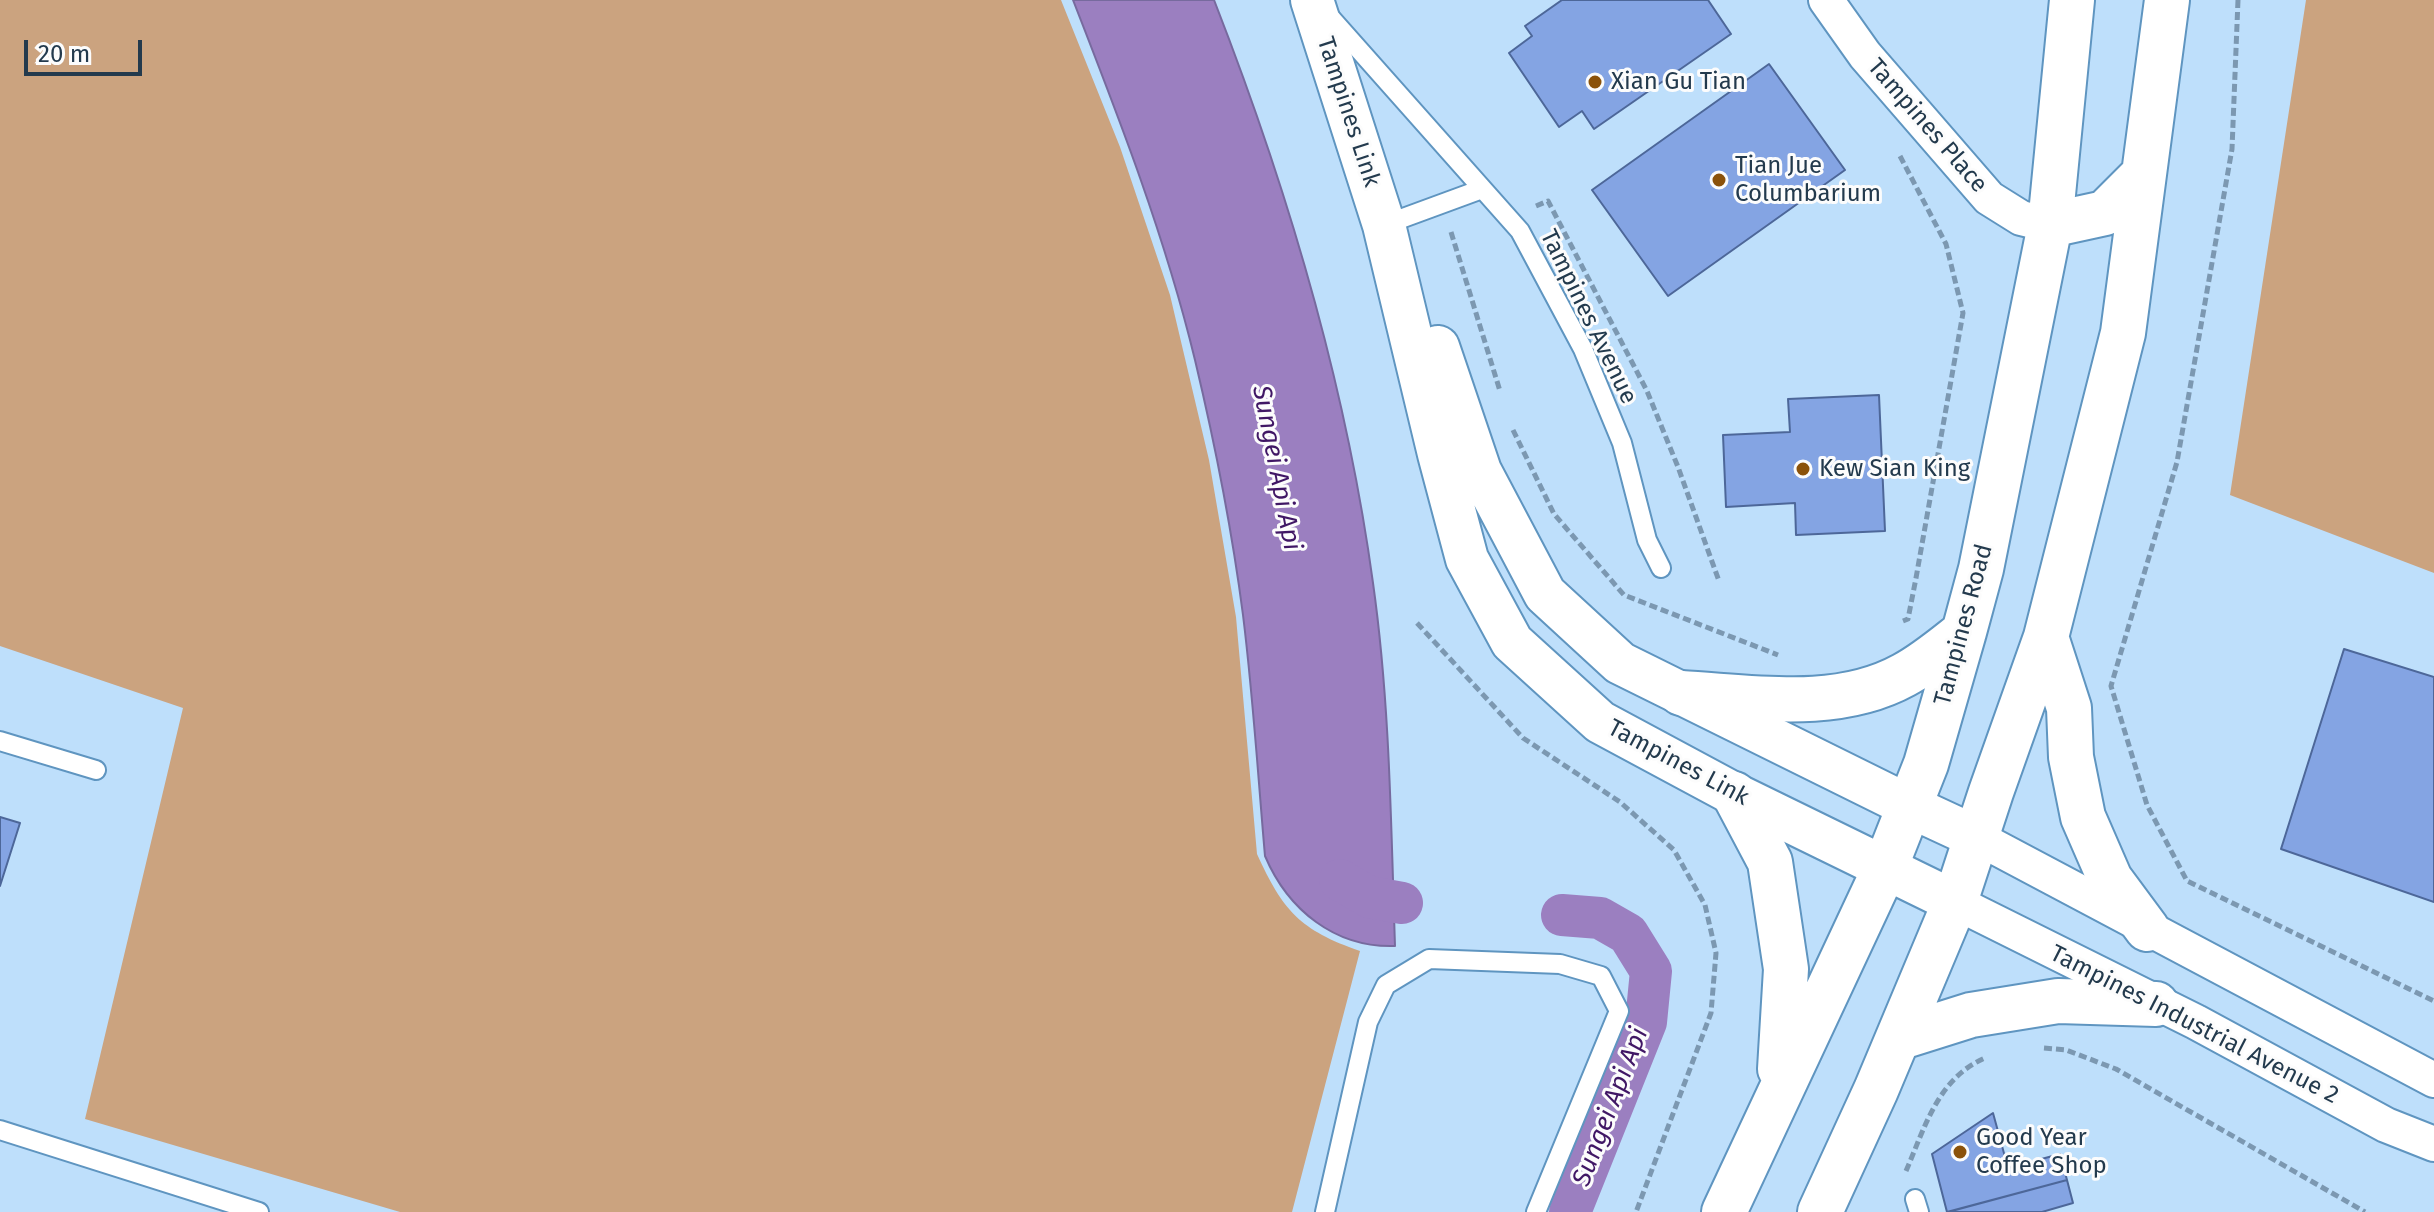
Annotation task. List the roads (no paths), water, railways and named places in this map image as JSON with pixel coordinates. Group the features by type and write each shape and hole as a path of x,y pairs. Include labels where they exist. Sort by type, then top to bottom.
{"main road":[{"name":"Tampines Road","path":"1724,1212 1885,868 1926,764 1964,632 1981,569 2050,225 2072,0"},
{"path":"1820,1212 1955,902 2046,637 2123,333 2167,0"},
{"path":"2050,225 2105,213 2144,174"},
{"path":"1681,693 1786,701 1859,692 1903,676 1964,632"},
{"path":"2046,637 2069,708 2071,757 2083,817 2110,879 2147,929"},
{"path":"1734,794 1770,862 1786,969 1779,1091"},
{"path":"1898,1038 1971,1015 2058,1001 2156,1004"}],"street":[{"name":"Tampines Link","path":"1313,0 1384,225 1467,559 1512,642 1600,722 1734,794 1955,902"},
{"name":"Tampines Place","path":"1826,0 1865,55 1989,198 2021,218 2050,225"},
{"name":"Tampines Link","path":"1384,225 1437,344 1480,471 1545,594 1620,663 1978,838"},
{"path":"1978,838 2434,1080"},
{"name":"Tampines Industrial Avenue 2","path":"1955,902 2196,1022 2386,1125 2434,1144"}],"lane":[{"name":"Tampines Avenue","path":"1313,0 1520,231 1583,349 1622,443 1647,540 1661,568"},
{"path":"1384,225 1482,189"},
{"path":"0,741 96,770"},
{"path":"1325,1212 1368,1022 1386,985 1429,959 1560,964 1601,976 1619,1011 1536,1212"},
{"path":"0,1130 259,1212"}],"water":[{"path":"1073,0 1214,0 1266,142 1330,360 1361,508 1383,673 1395,946 1353,940 1316,922 1287,893 1265,856 1243,615 1228,519 1202,392 1183,314 1155,223"}],"waterway":[{"name":"Sungei Api Api","path":"1340,880 1369,897 1402,903"},
{"name":"Sungei Api Api","path":"1562,915 1600,918 1628,934 1651,971 1646,1022 1570,1212"}],"place":[{"name":"Xian Gu Tian","path":"1595,82"},
{"name":"Tian Jue Columbarium","path":"1719,180"},
{"name":"Kew Sian King","path":"1803,469"},
{"name":"Good Year Coffee Shop","path":"1960,1152"}]}
